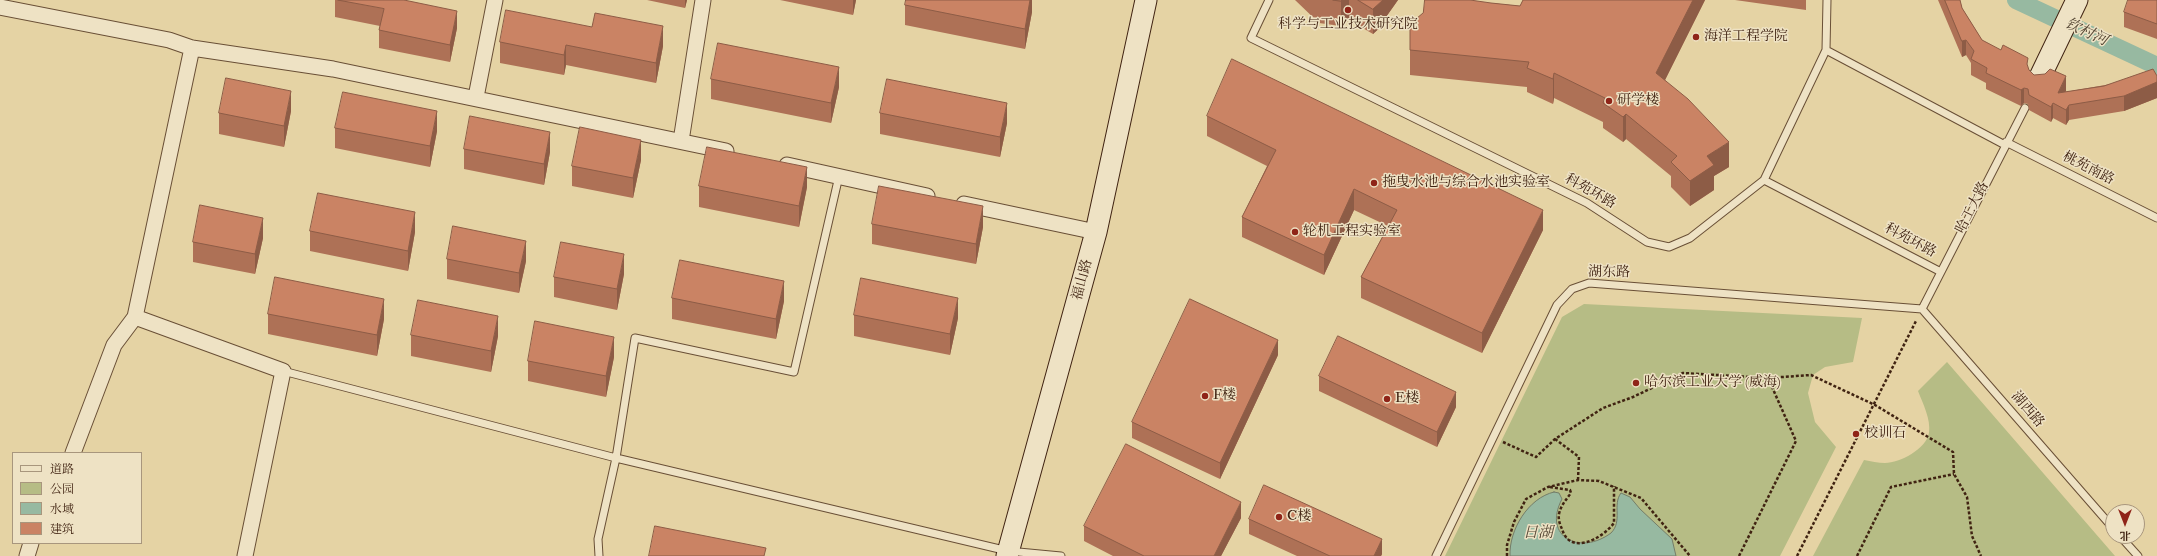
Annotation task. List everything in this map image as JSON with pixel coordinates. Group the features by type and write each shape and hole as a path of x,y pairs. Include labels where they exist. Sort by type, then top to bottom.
{"main road":[{"name":"福山路","path":"1007,554 1096,232 1146,0"},
{"path":"2039,79 2076,3"}],"street":[{"path":"476,97 495,0"},
{"path":"680,141 703,0"},
{"path":"0,7 170,40 192,48 333,69 476,97 741,154"},
{"path":"73,452 114,345 135,317 192,48"},
{"path":"771,161 1096,232"},
{"path":"135,317 283,371 245,556"},
{"path":"27,556 31,544"}],"lane":[{"name":"科苑环路","path":"1269,0 1251,38 1587,203 1646,242 1668,247 1690,238 1764,180 1941,272"},
{"path":"1764,180 1826,50 1827,0"},
{"path":"1826,50 2006,144"},
{"name":"哈工大路","path":"1922,309 2025,108"},
{"name":"桃苑南路","path":"2006,144 2157,218"},
{"path":"599,556 598,539 616,458 635,338 794,372 838,176"},
{"name":"湖东路","path":"1436,556 1557,305 1572,289 1589,283 1922,309"},
{"name":"湖西路","path":"1922,309 2105,519"},
{"path":"283,371 616,458 1007,554 1061,556"},
{"path":"2127,544 2138,556"}],"path":[{"path":"1797,556 1875,405 1922,309"},
{"path":"1494,437 1536,457 1555,439 1603,408 1633,397 1683,373 1768,378 1811,375 1875,405 1953,452 1954,474 1967,497 1972,536 1981,556"},
{"path":"1738,556 1796,441 1768,378"},
{"path":"1555,439 1579,457 1578,480"},
{"path":"1857,556 1891,487 1954,474"},
{"path":"1507,556 1507,545 1514,522 1526,499 1548,487 1578,480 1599,481 1641,498 1690,556"},
{"path":"1548,487 1570,490 1571,493 1563,503 1558,516 1562,531 1572,544 1584,546 1597,540 1614,523 1614,486"}],"green space":[{"path":"1584,304 1862,318 1853,362 1825,367 1813,375 1808,393 1815,422 1836,447 1780,556 1445,556 1562,317"},
{"path":"1947,362 2115,556 1813,556 1864,460 1885,463 1898,461 1918,450 1927,439 1929,433 1929,422 1918,391"}],"water":[{"name":"日湖","path":"1554,492 1559,493 1562,499 1557,512 1557,524 1561,533 1567,539 1587,543 1599,540 1611,533 1615,528 1617,503 1621,493 1630,497 1640,509 1672,539 1676,556 1510,556 1513,536 1522,516 1536,501 1545,495"}],"building":[{"path":"338,0 404,0 457,11 450,45 379,30 384,9"},
{"path":"906,0 1030,0 1025,29 905,5"},
{"path":"1358,0 1383,0 1373,9"},
{"name":"研学楼","path":"1425,0 1470,0 1520,6 1523,0 1693,0 1656,73 1688,99 1729,142 1707,156 1714,165 1690,181 1671,162 1677,156 1626,114 1623,117 1603,103 1605,98 1554,73 1553,79 1527,68 1529,62 1410,50 1410,24 1423,13"},
{"path":"1945,0 1960,0 1962,8 1982,40 2001,50 2003,45 2028,58 2027,64 2029,70 2034,75 2045,74 2050,69 2066,76 2058,93 2104,86 2153,69 2157,76 2157,82 2124,96 2069,105 2066,110 2053,103 2051,107 2029,95 2028,89 2024,88 2021,90 1986,73 1987,68 1971,59 1974,51 1966,40 1962,41"},
{"path":"2128,0 2157,0 2157,24 2124,12"},
{"path":"506,10 592,27 595,13 663,26 656,63 566,45 564,55 500,42"},
{"path":"718,43 839,67 831,103 711,79"},
{"name":"拖曳水池与综合水池实验室","path":"1232,59 1543,210 1482,333 1361,277 1397,210 1354,189 1324,255 1242,217 1276,150 1207,116"},
{"path":"226,78 291,91 284,126 219,113"},
{"path":"887,79 1007,103 1000,137 880,113"},
{"path":"343,92 437,111 430,146 335,128"},
{"path":"470,116 550,132 544,164 464,149"},
{"path":"580,127 641,140 633,178 572,166"},
{"path":"707,147 807,167 799,206 699,186"},
{"path":"879,186 983,206 976,244 872,224"},
{"path":"318,193 415,212 408,251 310,231"},
{"path":"200,205 263,218 255,254 193,242"},
{"path":"453,226 526,241 519,273 447,259"},
{"path":"561,242 624,254 617,289 554,277"},
{"path":"680,260 784,281 776,319 672,298"},
{"path":"275,277 384,299 377,335 268,314"},
{"path":"861,278 958,298 950,334 854,315"},
{"name":"F楼","path":"1190,299 1278,340 1220,463 1132,422"},
{"path":"418,300 498,316 491,351 411,335"},
{"path":"535,321 614,337 606,376 528,361"},
{"name":"E楼","path":"1338,336 1456,392 1437,432 1319,376"},
{"path":"1126,444 1241,502 1214,556 1144,556 1084,526"},
{"path":"1264,485 1382,539 1374,556 1330,556 1249,519"},
{"path":"655,526 766,548 764,556 649,556"}],"waterway":[{"name":"钦村河","path":"2016,0 2157,66"}],"place":[{"name":"科学与工业技术研究院","path":"1348,10"},
{"name":"海洋工程学院","path":"1696,37"},
{"name":"研学楼","path":"1609,101"},
{"name":"拖曳水池与综合水池实验室","path":"1374,183"},
{"name":"轮机工程实验室","path":"1295,232"},
{"name":"哈尔滨工业大学 (威海)","path":"1636,383"},
{"name":"F楼","path":"1205,396"},
{"name":"E楼","path":"1387,399"},
{"name":"校训石","path":"1856,434"},
{"name":"C楼","path":"1279,517"}]}
